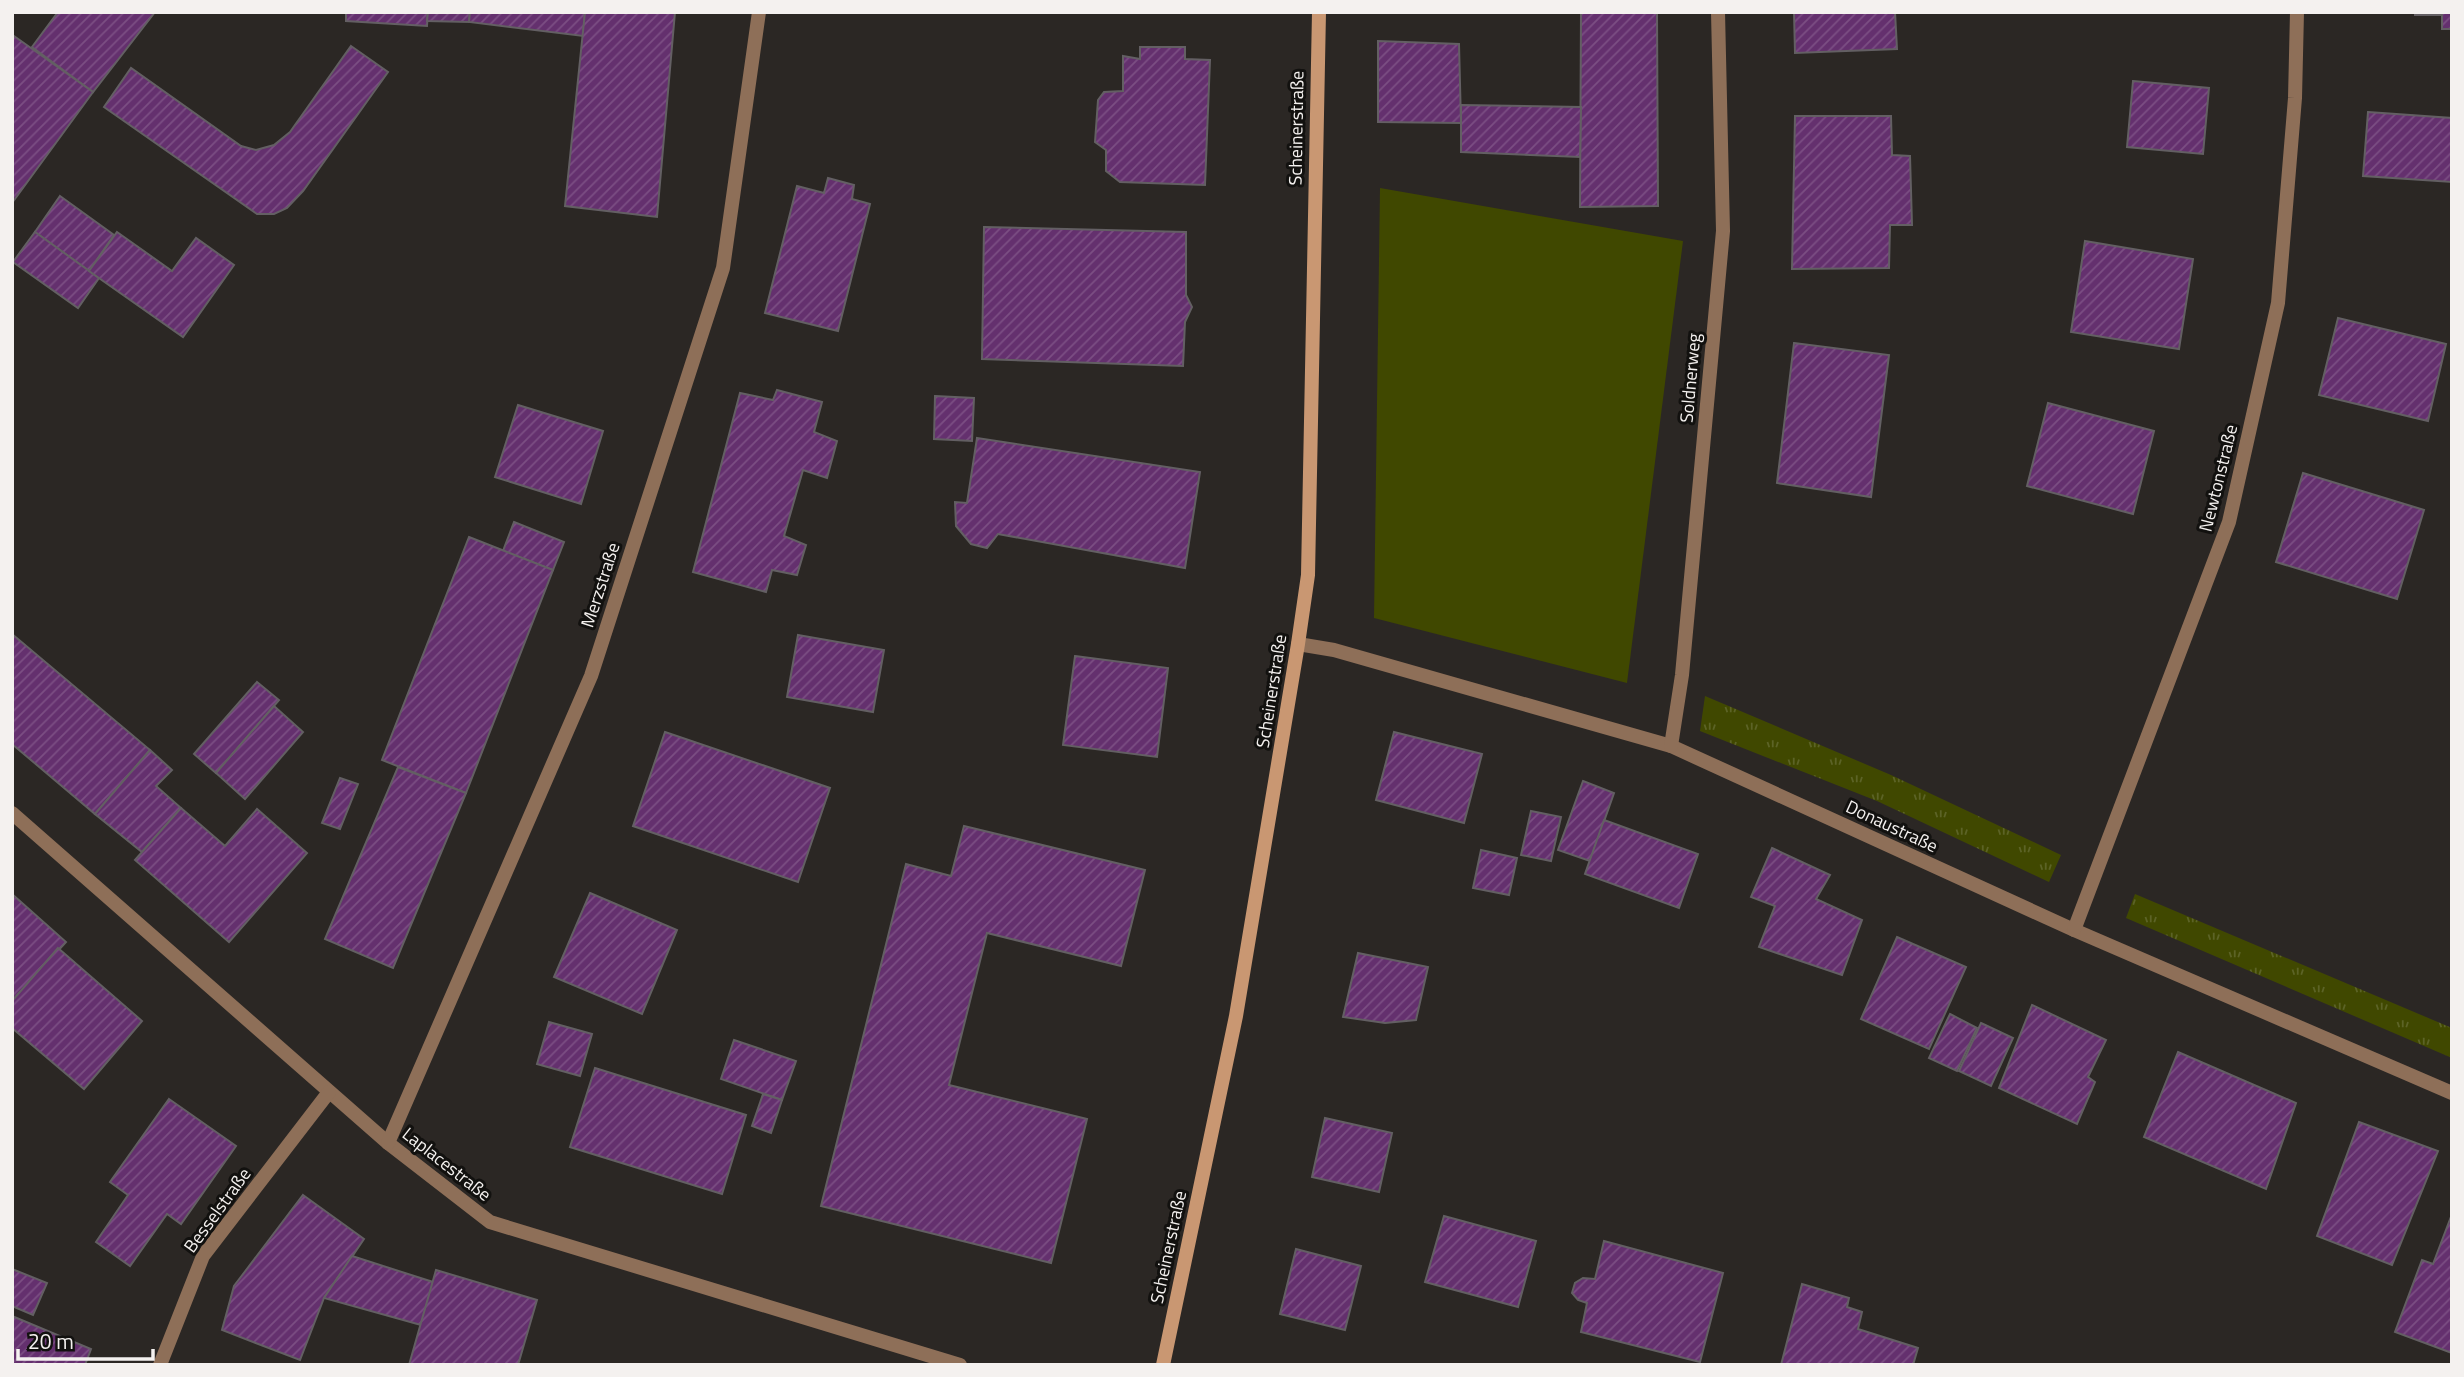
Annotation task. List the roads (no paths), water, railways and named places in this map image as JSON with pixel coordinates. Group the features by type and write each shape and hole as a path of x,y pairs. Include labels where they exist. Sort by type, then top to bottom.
{"street":[{"name":"Merzstraße","path":"388,1143 594,664 723,268 759,12"},
{"name":"Scheinerstraße","path":"1163,1365 1236,1016 1308,575 1319,12"},
{"name":"Soldnerweg","path":"1671,746 1682,675 1723,231 1717,12"},
{"name":"Newtonstraße","path":"2074,930 2229,522 2278,303 2295,98 2297,12"},
{"name":"Donaustraße","path":"1298,644 1334,650 1671,746 2074,930 2452,1093"},
{"name":"Laplacestraße","path":"12,813 388,1143 490,1222 960,1365"},
{"name":"Besselstraße","path":"160,1365 203,1256 329,1092"}]}
